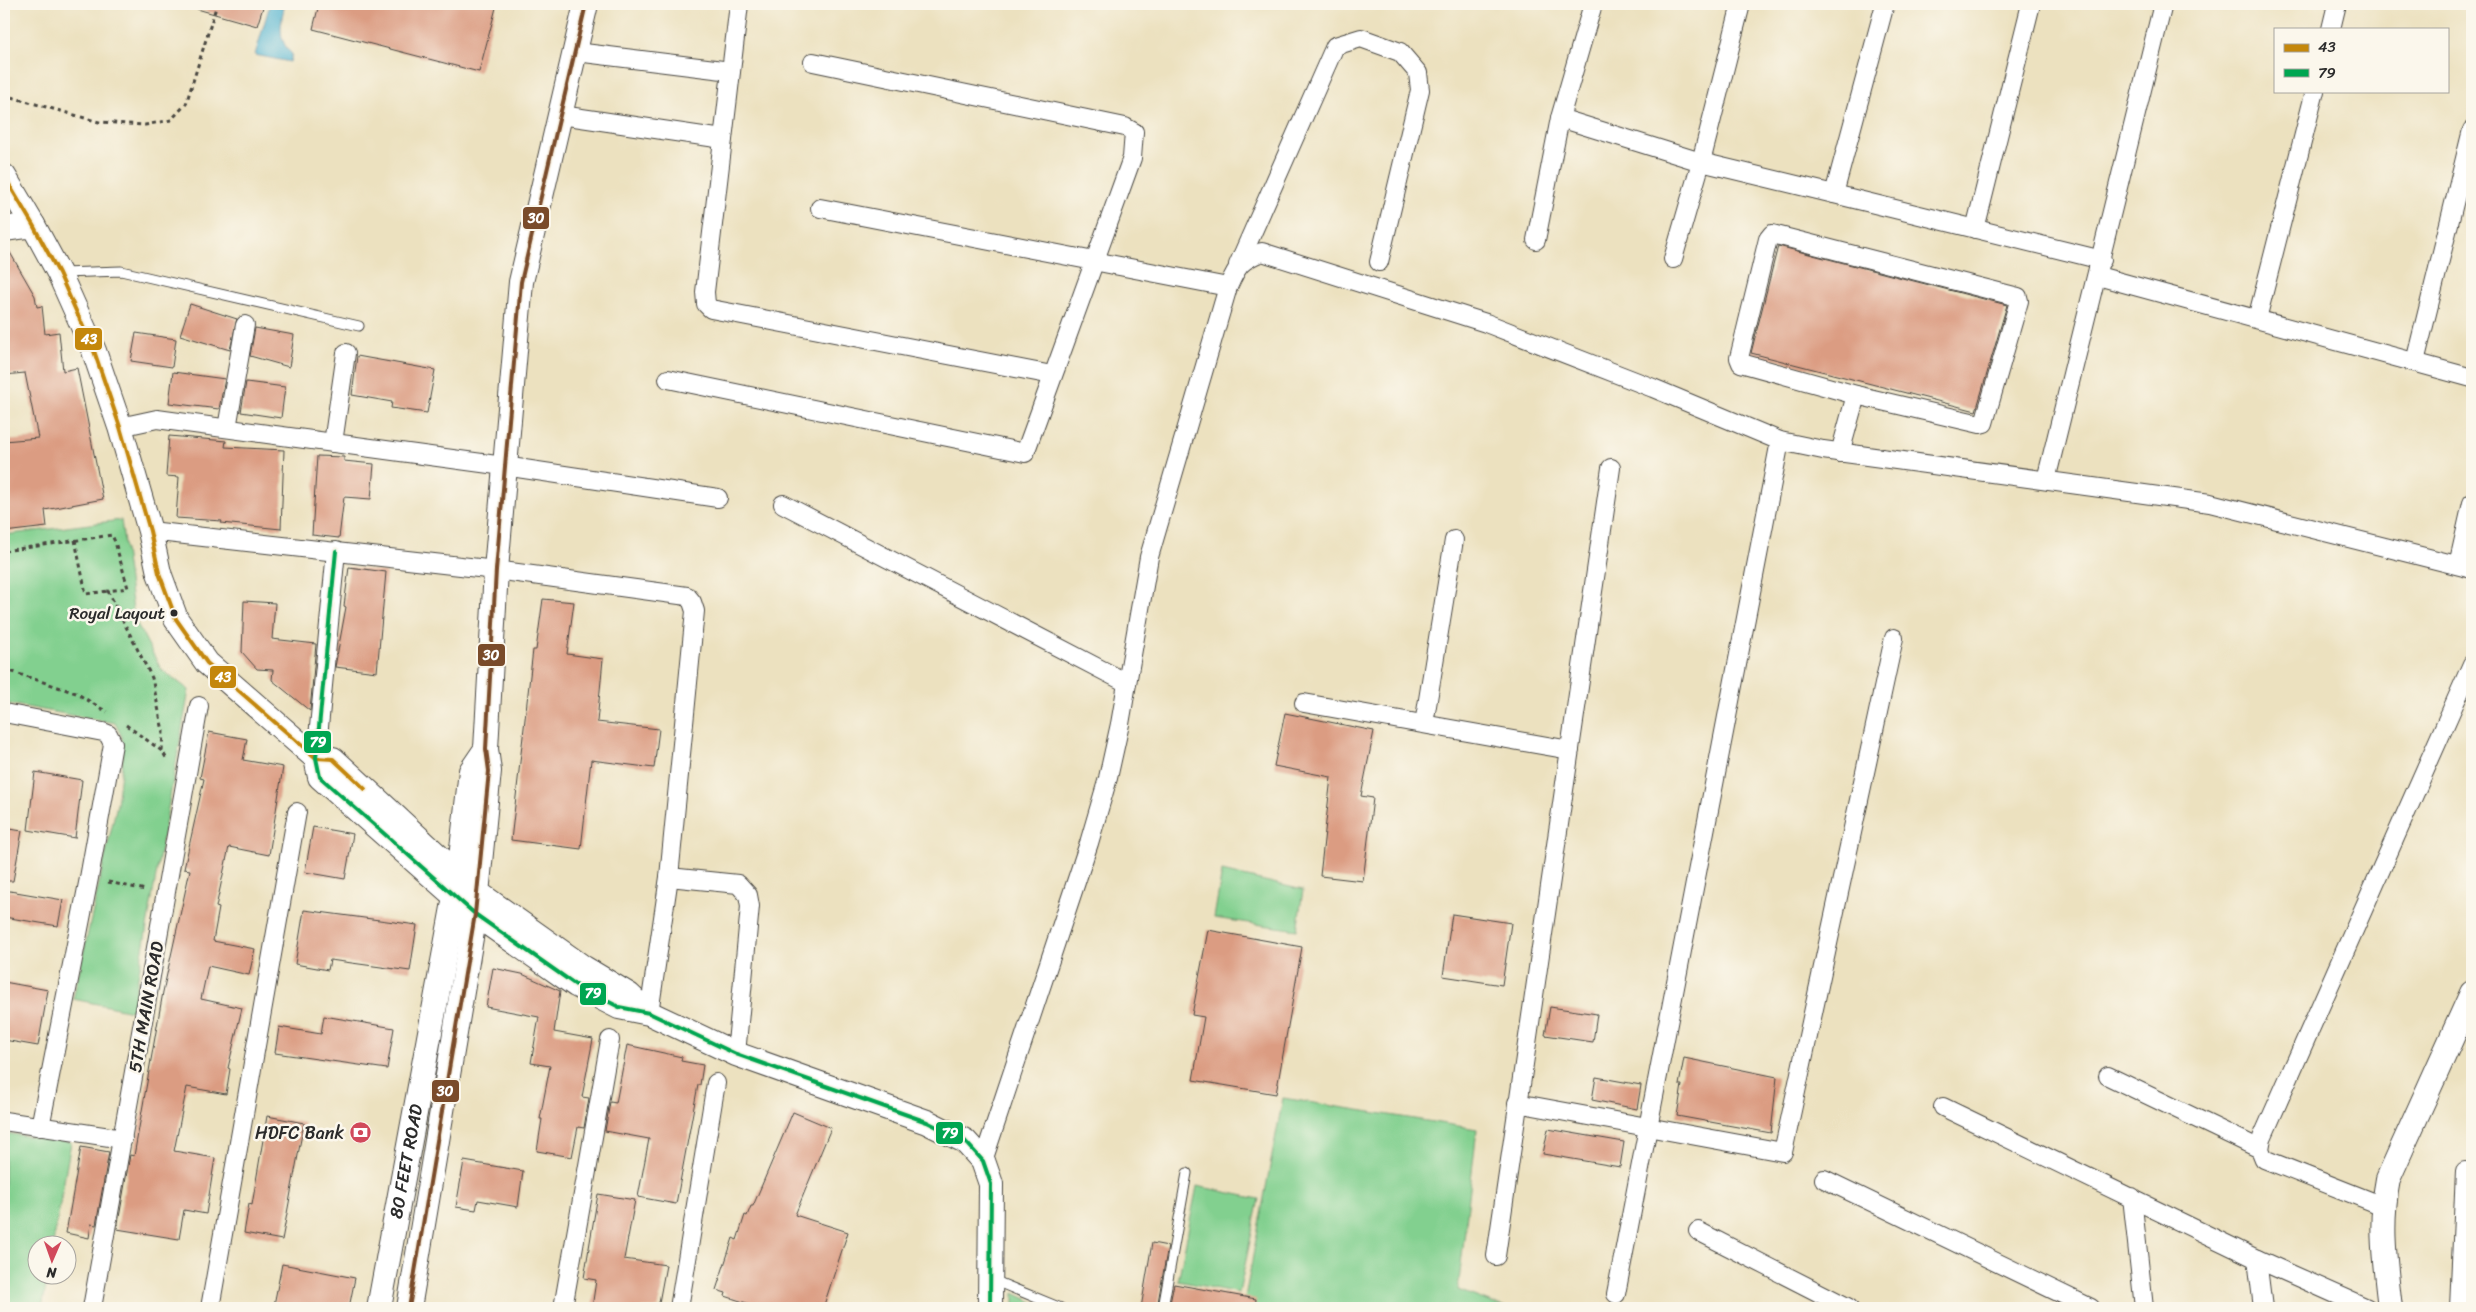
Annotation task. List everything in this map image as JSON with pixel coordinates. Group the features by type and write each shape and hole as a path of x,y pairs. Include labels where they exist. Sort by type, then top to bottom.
{"main road":[{"name":"80 FEET ROAD","path":"408,1308 476,903 490,771 486,748 496,570 521,282 562,115 586,4"},
{"path":"4,176 59,274 94,351 120,427 150,531 159,573 176,619 207,663 316,758 320,777 457,886 576,985 619,1007 649,1013 736,1054 927,1122 965,1141 983,1161 991,1184 990,1308"},
{"path":"4,229 33,225"},
{"name":"80 FEET ROAD","path":"379,1308 457,886 471,771 486,748"},
{"path":"2390,1308 2382,1232 2383,1206 2388,1179 2472,993"}],"street":[{"path":"737,4 705,292 706,304 710,309 1052,375"},
{"path":"1536,240 1560,118 1593,4"},
{"path":"1672,259 1701,162 1741,4"},
{"path":"1834,194 1885,4"},
{"path":"1975,229 2031,4"},
{"path":"2046,480 2100,268 2163,4"},
{"path":"2331,28 2337,4"},
{"path":"983,1161 1089,843 1108,778 1149,557 1228,287 1335,46 1361,38 1400,52 1418,73 1420,90 1379,262"},
{"path":"576,52 731,71"},
{"path":"668,380 1025,452 1132,158 1134,132 1125,127 813,62"},
{"path":"2257,319 2315,92"},
{"path":"562,115 723,138"},
{"path":"1560,118 1701,162 1975,229 2257,319 2472,378"},
{"path":"2414,362 2472,130"},
{"path":"820,208 1228,287"},
{"path":"1775,234 2018,297 2019,301 1984,423 1980,424 1856,395 1741,363 1739,360 1769,235 1775,234"},
{"path":"1238,265 1250,256 1262,252 1486,323 1653,388 1780,441 1840,452 2210,503 2465,567 2472,503"},
{"path":"227,428 245,325"},
{"path":"333,443 346,353"},
{"path":"1840,452 1856,395"},
{"path":"120,427 157,419 504,466 718,498"},
{"path":"1616,1294 1780,441"},
{"path":"1496,1256 1611,468"},
{"path":"783,504 1127,683"},
{"path":"150,531 496,570 686,596 692,602 695,611 669,877 649,1013"},
{"path":"1424,724 1454,540"},
{"path":"316,758 336,551"},
{"path":"1517,1103 1783,1152 1894,638"},
{"path":"2383,1206 2264,1159 2260,1149 2262,1138 2472,664"},
{"path":"1304,703 1570,750"},
{"name":"5TH MAIN ROAD","path":"92,1308 199,706"},
{"path":"4,713 103,732 112,738 113,744 89,878 40,1127"},
{"path":"210,1308 297,812"},
{"path":"669,877 738,884 748,895 750,906 736,1054"},
{"path":"564,1308 610,1040"},
{"path":"2108,1076 2260,1149"},
{"path":"679,1308 716,1083"},
{"path":"1943,1107 2257,1259 2367,1308"},
{"path":"4,1121 123,1139"},
{"path":"2459,1308 2466,1171"},
{"path":"1824,1179 2091,1308"},
{"path":"2132,1198 2144,1308"},
{"path":"1698,1231 1849,1308"},
{"path":"2257,1259 2262,1308"}],"lane":[{"path":"59,274 121,270 360,326"},
{"path":"1163,1308 1187,1172"},
{"path":"990,1279 1061,1308"}],"path":[{"path":"4,95 99,122 146,125 171,120 186,104 217,4"},
{"path":"4,551 75,540 112,535 116,542 128,588 86,594 75,540"},
{"path":"108,591 152,678 163,731 162,751 122,722"},
{"path":"4,670 76,693 114,716"},
{"path":"89,878 150,890"}],"green space":[{"path":"121,520 134,618 161,669 189,690 132,1011 73,999 117,804 123,757 122,737 115,723 4,703 4,535"},
{"path":"1222,871 1303,890 1297,930 1214,918"},
{"path":"1283,1098 1477,1129 1458,1290 1505,1308 1243,1308"},
{"path":"4,1133 71,1142 55,1234 28,1234 28,1284 46,1284 42,1308 4,1308"},
{"path":"1197,1186 1259,1199 1239,1293 1178,1281"},
{"path":"1014,1293 1046,1308 1014,1308"}],"water":[{"path":"270,4 284,8 281,32 284,44 292,54 290,62 255,55"}],"building":[{"path":"198,4 264,4 257,26 197,9"},
{"path":"319,4 497,4 479,72 313,29"},
{"path":"4,242 35,296 37,307 42,306 45,334 59,332 63,371 77,368 103,499 45,510 47,527 4,532 4,441 38,438 25,373 4,375"},
{"path":"1778,246 2007,305 1976,411 1751,353"},
{"path":"190,304 237,319 230,350 180,335"},
{"path":"255,328 294,335 289,367 250,356"},
{"path":"136,333 176,339 172,367 131,361"},
{"path":"357,356 435,370 427,413 391,408 392,402 352,395"},
{"path":"173,372 225,379 219,409 169,403"},
{"path":"246,382 285,387 281,418 241,412"},
{"path":"169,436 226,441 225,447 284,450 281,529 221,523 222,521 176,518 179,477 166,476"},
{"path":"317,456 344,457 344,461 374,464 371,499 344,497 339,538 312,535"},
{"path":"349,567 386,572 377,672 335,667 346,607 344,606"},
{"path":"543,599 574,602 567,654 603,659 597,722 659,729 654,768 591,760 581,849 511,840 533,650 536,650"},
{"path":"244,601 275,603 272,639 316,644 310,711 272,680 273,670 257,669 242,652"},
{"path":"1285,713 1374,731 1361,796 1373,798 1363,881 1320,876 1331,777 1274,766"},
{"path":"209,732 247,739 243,760 283,767 269,855 229,847 216,907 219,908 213,941 255,949 249,975 208,966 201,999 242,1008 228,1068 230,1069 226,1094 187,1087 174,1151 215,1158 206,1214 184,1210 179,1239 117,1229 130,1155 134,1156 163,992 190,870 184,869 204,779 200,778"},
{"path":"35,772 82,780 75,838 28,830"},
{"path":"313,827 353,834 345,879 305,872"},
{"path":"4,828 22,831 13,881 4,881"},
{"path":"4,890 63,900 58,926 4,917"},
{"path":"304,910 417,925 410,971 330,960 328,970 295,964"},
{"path":"1452,914 1511,923 1502,985 1443,976"},
{"path":"1208,930 1302,947 1276,1094 1193,1080 1204,1017 1192,1015"},
{"path":"493,968 522,974 560,991 554,1032 593,1039 582,1097 589,1098 584,1128 578,1127 572,1157 537,1151 542,1119 540,1119 550,1066 531,1063 539,1017 486,1007"},
{"path":"4,982 48,990 38,1046 4,1040"},
{"path":"1550,1007 1597,1014 1593,1042 1545,1035"},
{"path":"324,1016 394,1028 387,1069 275,1053 279,1027 321,1034"},
{"path":"627,1045 682,1057 681,1061 703,1065 676,1204 638,1197 649,1139 605,1131 610,1102 616,1103"},
{"path":"1684,1058 1777,1077 1771,1133 1677,1116 1682,1085 1679,1085"},
{"path":"1596,1077 1641,1085 1637,1109 1592,1100"},
{"path":"793,1112 831,1128 795,1215 848,1232 823,1308 762,1308 725,1296 726,1293 716,1290 733,1238 737,1240 745,1215 747,1216 751,1206 753,1206"},
{"path":"267,1116 304,1123 282,1240 244,1233 249,1204 252,1205"},
{"path":"1548,1129 1624,1142 1620,1167 1543,1154"},
{"path":"81,1147 109,1152 96,1225 91,1224 89,1238 78,1236 78,1234 66,1233"},
{"path":"464,1161 523,1171 518,1207 478,1200 476,1210 456,1207"},
{"path":"598,1194 635,1200 624,1259 666,1265 658,1308 592,1308 596,1280 584,1278"},
{"path":"1152,1243 1168,1246 1157,1308 1141,1308"},
{"path":"282,1264 355,1278 349,1308 291,1308 274,1305"},
{"path":"1174,1284 1256,1299 1255,1308 1169,1308"}],"transit line":[{"name":"30","path":"409,1308 475,914 489,771 486,749 496,570 521,282 586,4"},
{"name":"43","path":"4,176 59,273 94,351 120,427 150,531 159,573 176,619 207,663 316,758 333,759 365,789"},
{"name":"79","path":"336,551 316,758 320,777 475,914 576,985 619,1007 649,1013 736,1054 927,1122 965,1141 983,1161 991,1184 990,1308"}],"place":[{"name":"Royal Layout","path":"174,613"},
{"name":"HDFC Bank","path":"360,1133"}]}
